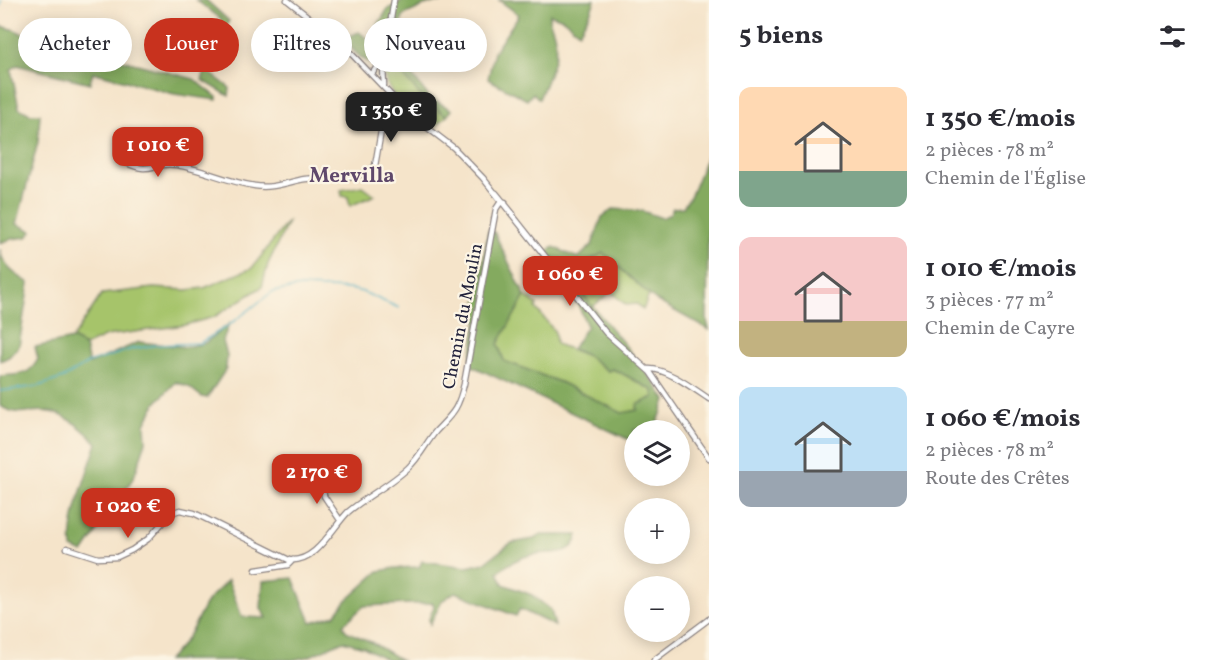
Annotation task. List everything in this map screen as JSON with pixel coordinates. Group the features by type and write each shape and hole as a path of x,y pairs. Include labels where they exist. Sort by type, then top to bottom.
{"street":[{"path":"287,0 309,18"},
{"path":"391,18 394,0"},
{"path":"352,53 364,63"},
{"path":"352,53 384,85 391,96"},
{"path":"381,72 384,85"},
{"path":"373,73 408,113 454,148 492,189 606,333 647,369 709,458"},
{"path":"127,163 141,169 169,164 178,165 218,178 266,187 305,179 340,177 371,171 375,166 387,102 391,96"},
{"name":"Chemin du Moulin","path":"256,570 288,565 315,550 340,520 408,468 456,409 464,384 496,213 498,205 503,204"},
{"path":"647,369 660,371 709,399"},
{"path":"312,476 323,488 324,496 340,520"},
{"path":"67,548 98,558 117,557 148,539 171,513 184,510 293,561"},
{"path":"654,660 709,619"}],"green space":[{"path":"196,0 206,0 226,18 220,18"},
{"path":"403,0 461,0 428,4 404,15 403,18 382,18 387,10"},
{"path":"499,0 595,0 579,32 563,19 550,14 549,20 556,51 539,99 533,93 527,100 488,79 494,52 519,15"},
{"path":"0,26 18,31 18,65 11,70 19,108 30,114 40,114 38,142 17,224 32,231 27,237 0,243"},
{"path":"359,32 364,36 364,59 352,49 352,35"},
{"path":"132,63 144,66 144,72 168,72 194,79 217,97 217,100 174,94 93,72 132,72"},
{"path":"45,72 93,72 90,83"},
{"path":"205,72 209,72 230,88 229,96 202,80"},
{"path":"400,72 422,97 447,116 432,128 395,98 384,73"},
{"path":"400,72 409,72 429,97 452,110 447,116 422,97"},
{"path":"709,151 707,321 709,330 655,300 603,253 583,264 568,278 632,354 666,400 659,420 624,420 624,437 470,365 488,231 494,232 525,296 498,344 504,361 562,383 622,413 638,410 637,405 654,397 653,390 617,371 612,369 608,371 588,356 572,349 587,326 567,279 547,252 554,247 578,258 592,245 602,217 613,209 642,211 662,218 670,214 673,208 683,207 691,195"},
{"path":"363,186 375,195 350,206 348,197 342,196 341,190"},
{"path":"289,220 268,264 262,287 214,317 185,325 106,336 85,346 72,339 102,294 153,288 187,290 204,288 252,268"},
{"path":"0,249 6,265 29,283 19,346 9,357 0,361"},
{"path":"603,252 649,295 643,310 637,304 626,305 611,292 592,307 572,280 567,279 583,264"},
{"path":"525,296 537,304 536,308 555,332 556,344 588,356 608,371 612,369 617,371 653,390 654,397 637,405 638,410 622,414 562,383 504,361 498,344"},
{"path":"229,324 223,341 227,355 226,369 207,398 176,382 156,403 145,424 146,442 134,477 83,553 72,548 76,510 97,443 76,424 63,416 43,411 20,413 0,406 0,376 27,372 31,369 38,359 35,347 72,339 85,346 89,364 139,342 186,347 205,343"},
{"path":"541,535 578,535 572,547 566,550 526,556 498,572 503,584 532,595 551,610 555,626 520,609 516,616 455,592 442,601 430,624 433,603 364,606 343,625 346,631 371,642 401,660 387,660 364,647 343,641 308,657 291,660 167,660 185,641 207,602 228,580 242,617 267,618 261,608 263,581 293,578 311,622 335,615 346,601 379,571 419,567 422,561 467,567 484,563 511,543 534,539"}],"waterway":[{"path":"0,7 1,0"},
{"path":"0,391 39,386 63,378 88,363 132,349 200,343 232,323 272,292 301,287 350,289 363,292 399,308"}],"district":[{"name":"Mervilla","path":"352,175"}]}
